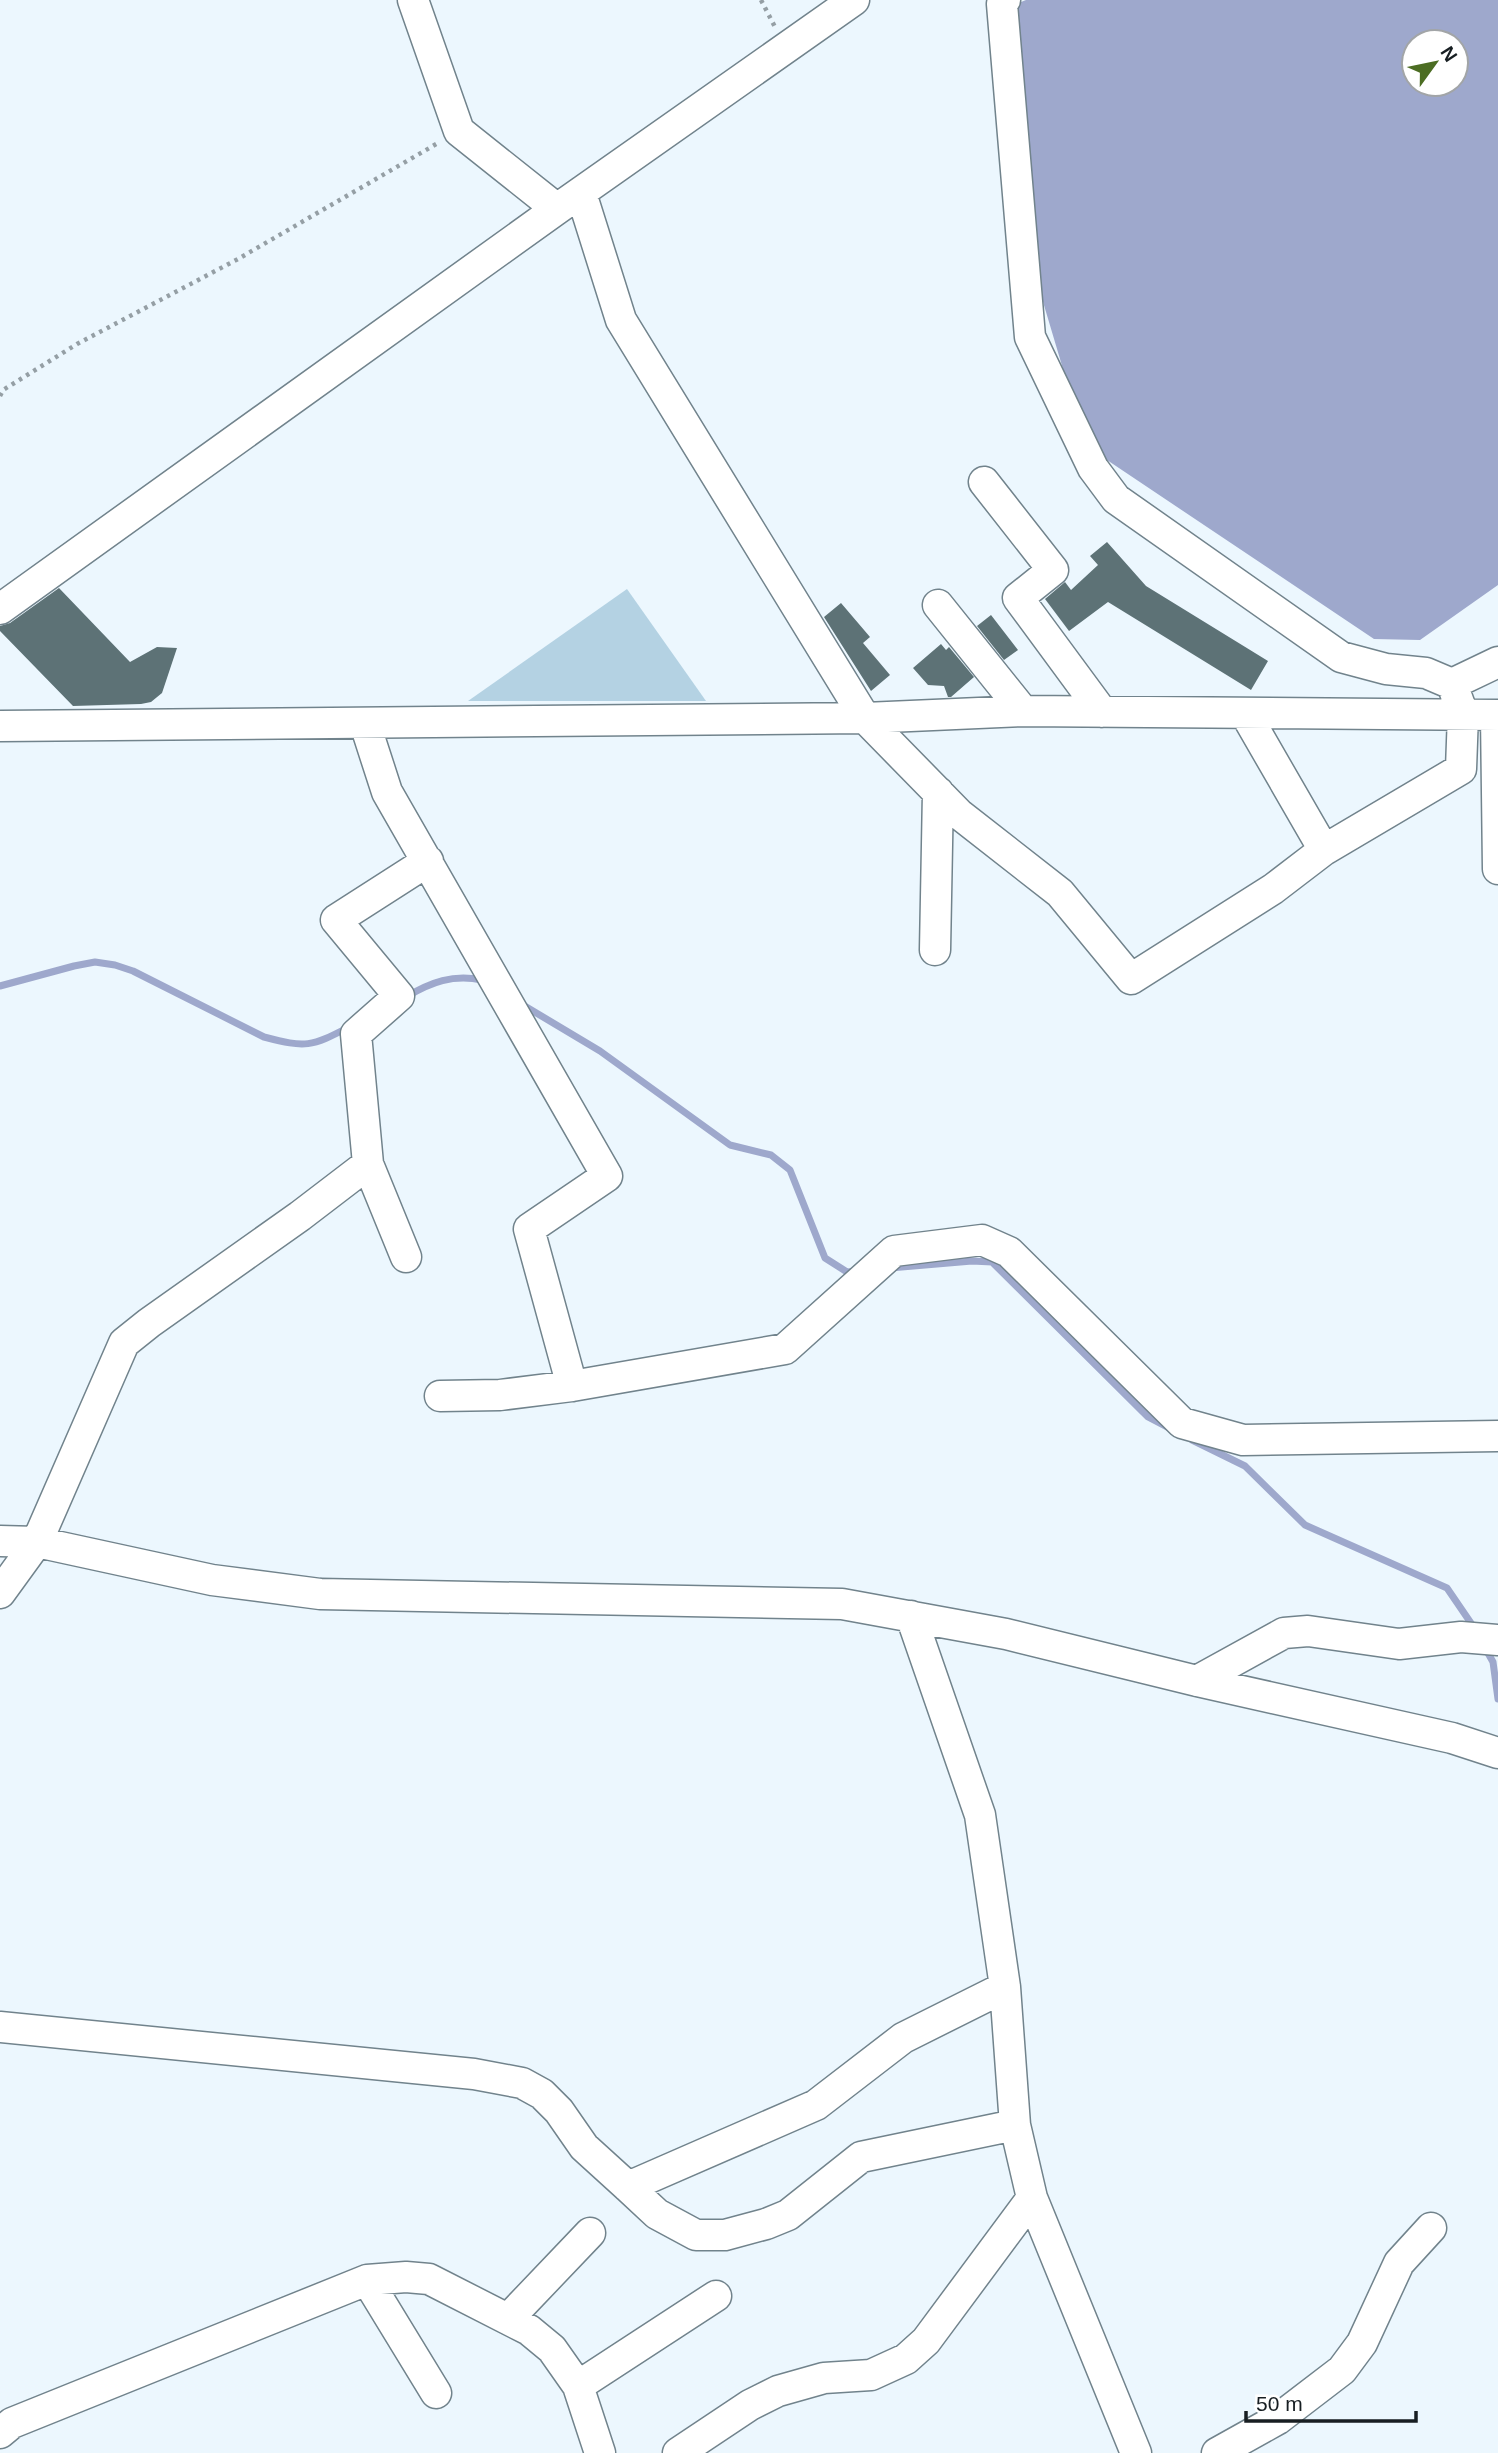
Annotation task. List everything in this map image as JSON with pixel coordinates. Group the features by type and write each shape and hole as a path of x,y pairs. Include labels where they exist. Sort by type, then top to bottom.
{"street":[{"path":"413,0 459,131 569,201 621,320 866,718 959,814 1060,893 1131,979 1273,889 1324,850 1461,769 1463,715 1452,684 1426,673 1386,669 1341,657 1116,499 1093,468 1030,337 1002,4 1005,0"},
{"path":"0,609 854,0"},
{"path":"984,482 1053,570 1018,598 1102,712"},
{"path":"938,605 1023,711"},
{"path":"1452,684 1498,662"},
{"path":"0,726 866,718 1023,711 1497,715 1498,869"},
{"path":"1245,713 1324,850"},
{"path":"365,724 387,792 607,1176 529,1229 572,1386"},
{"path":"935,950 938,792"},
{"path":"406,1257 368,1164 356,1034 399,996 335,920 428,862"},
{"path":"0,1593 37,1542 124,1343 149,1322 368,1164"},
{"path":"440,1396 499,1395 572,1386 785,1349 894,1251 982,1240 1009,1252 1182,1423 1244,1440 1498,1436"},
{"path":"0,1541 37,1542 212,1580 320,1594 842,1604 1006,1634 1197,1681 1452,1738 1498,1753"},
{"path":"911,1616 980,1815 1005,1987 1015,2125 1032,2198 1136,2453"},
{"path":"1197,1681 1284,1633 1308,1631 1399,1644 1461,1637 1498,1640"},
{"path":"628,2187 816,2105 902,2038 1005,1987"},
{"path":"0,2027 474,2074 522,2083 542,2094 559,2110 584,2147 657,2214 696,2235 725,2235 788,2215 861,2157 1015,2125"},
{"path":"678,2453 750,2405 778,2390 824,2378 872,2375 906,2359 926,2341 1032,2198"},
{"path":"1217,2453 1278,2419 1342,2370 1363,2343 1399,2263 1431,2228"},
{"path":"508,2319 590,2233"},
{"path":"0,2433 24,2418 367,2280 406,2277 429,2279 529,2330 552,2348 578,2386 600,2453"},
{"path":"367,2280 436,2393"},
{"path":"578,2386 716,2296"}],"path":[{"path":"0,396 3,390 77,344 238,259 459,131"}],"shaded area":[{"path":"1026,0 1498,0 1498,585 1420,640 1374,639 1107,460 1074,406 1035,275 1016,4"},
{"path":"627,589 706,701 468,701"}],"building":[{"path":"1107,542 1146,586 1268,661 1251,690 1108,602 1069,631 1045,599 1065,582 1071,590 1098,565 1090,556"},
{"path":"59,588 130,662 157,647 177,648 162,693 151,702 141,704 73,706 0,631 0,626 10,623"},
{"path":"841,603 870,637 863,643 890,675 871,691 824,617"},
{"path":"991,615 1018,650 1004,660 977,626"},
{"path":"941,644 946,650 949,647 974,677 951,697 948,697 944,686 928,685 913,668"}],"waterway":[{"path":"0,986 95,962 133,971 264,1037 308,1044 326,1039 349,1027"},
{"path":"406,997 442,981 461,978 482,980"},
{"path":"523,1005 600,1051 730,1145 771,1155 790,1170 825,1258 847,1272 858,1271"},
{"path":"890,1268 972,1261 992,1262 1148,1417 1169,1428"},
{"path":"1192,1440 1245,1466 1305,1525 1447,1588 1475,1629"},
{"path":"1484,1646 1493,1662 1498,1699"}]}
